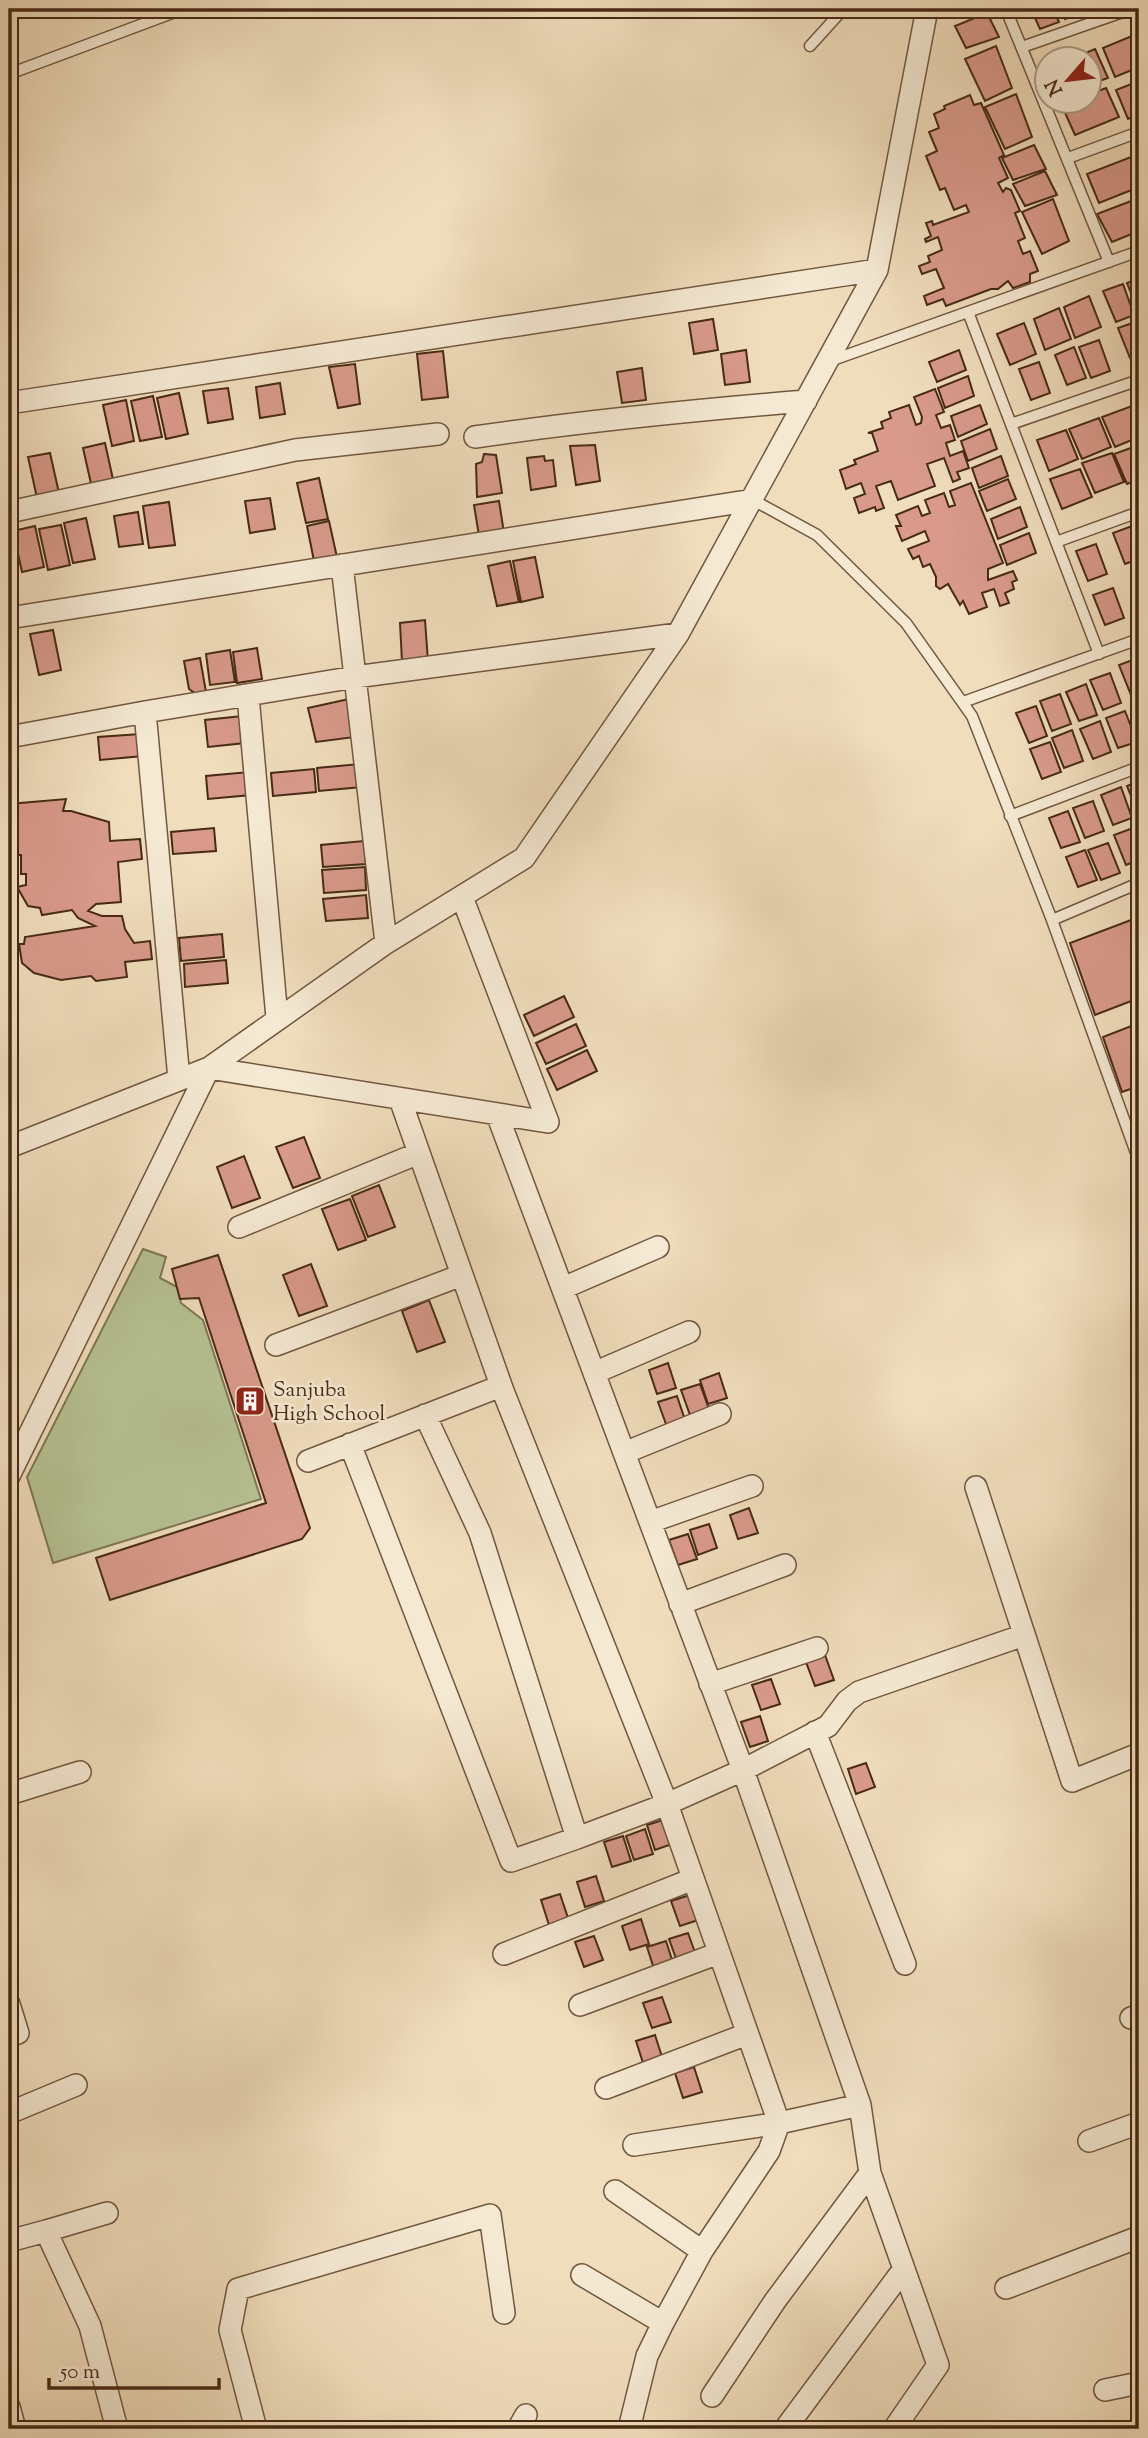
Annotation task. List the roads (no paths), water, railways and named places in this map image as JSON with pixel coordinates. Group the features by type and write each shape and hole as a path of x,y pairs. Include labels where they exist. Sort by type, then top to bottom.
{"street":[{"path":"9,1147 209,1068 386,943 524,858 678,634 877,270 927,9"},
{"path":"9,403 877,270"},
{"path":"475,437 602,419 806,401"},
{"path":"9,512 295,450 438,434"},
{"path":"9,618 752,500"},
{"path":"342,565 386,943"},
{"path":"9,737 355,677 678,634"},
{"path":"248,696 277,1018"},
{"path":"145,712 179,1079"},
{"path":"209,1068 548,1122 462,897"},
{"path":"10,1470 209,1068"},
{"path":"400,1098 501,1386 667,1804 779,2123 769,2151 702,2251 663,2323 647,2356 629,2429"},
{"path":"497,1114 743,1770 860,2105 870,2173 938,2365 894,2429"},
{"path":"239,1227 419,1153"},
{"path":"562,1288 658,1247"},
{"path":"276,1345 462,1275"},
{"path":"594,1373 689,1332"},
{"path":"308,1461 501,1386"},
{"path":"624,1453 720,1414"},
{"path":"425,1415 480,1533 577,1838"},
{"path":"350,1444 511,1861 667,1804 743,1770 828,1726 847,1701 859,1692 1024,1635"},
{"path":"650,1522 752,1486"},
{"path":"976,1487 1072,1781 1139,1754"},
{"path":"680,1604 785,1565"},
{"path":"710,1684 817,1648"},
{"path":"815,1732 905,1964"},
{"path":"9,1794 80,1772"},
{"path":"504,1954 693,1879"},
{"path":"580,2005 719,1954"},
{"path":"9,2004 18,2033"},
{"path":"606,2088 747,2034"},
{"path":"9,2113 76,2085"},
{"path":"634,2145 779,2123 860,2105"},
{"path":"1088,2141 1139,2123"},
{"path":"712,2396 775,2301 870,2173"},
{"path":"615,2192 702,2251"},
{"path":"9,2241 107,2213"},
{"path":"256,2429 230,2330 238,2289 490,2215 504,2313"},
{"path":"46,2231 90,2326 117,2429"},
{"path":"1006,2288 1139,2237"},
{"path":"785,2429 903,2270"},
{"path":"582,2275 663,2323"},
{"path":"1105,2390 1139,2383"},
{"path":"9,2407 15,2429"}],"lane":[{"path":"9,74 184,9"},
{"path":"810,46 838,15 838,9"},
{"path":"1022,47 1131,9"},
{"path":"1007,12 1109,262"},
{"path":"1068,158 1139,132"},
{"path":"828,362 1139,251"},
{"path":"968,312 1099,654"},
{"path":"1011,424 1139,380"},
{"path":"752,500 817,534 906,623 972,716 1052,920 1139,1161"},
{"path":"1056,542 1139,512"},
{"path":"963,702 1139,639"},
{"path":"1010,817 1139,767"},
{"path":"1052,920 1139,883"}],"place":[{"name":"Sanjuba High School","path":"250,1401"}]}
